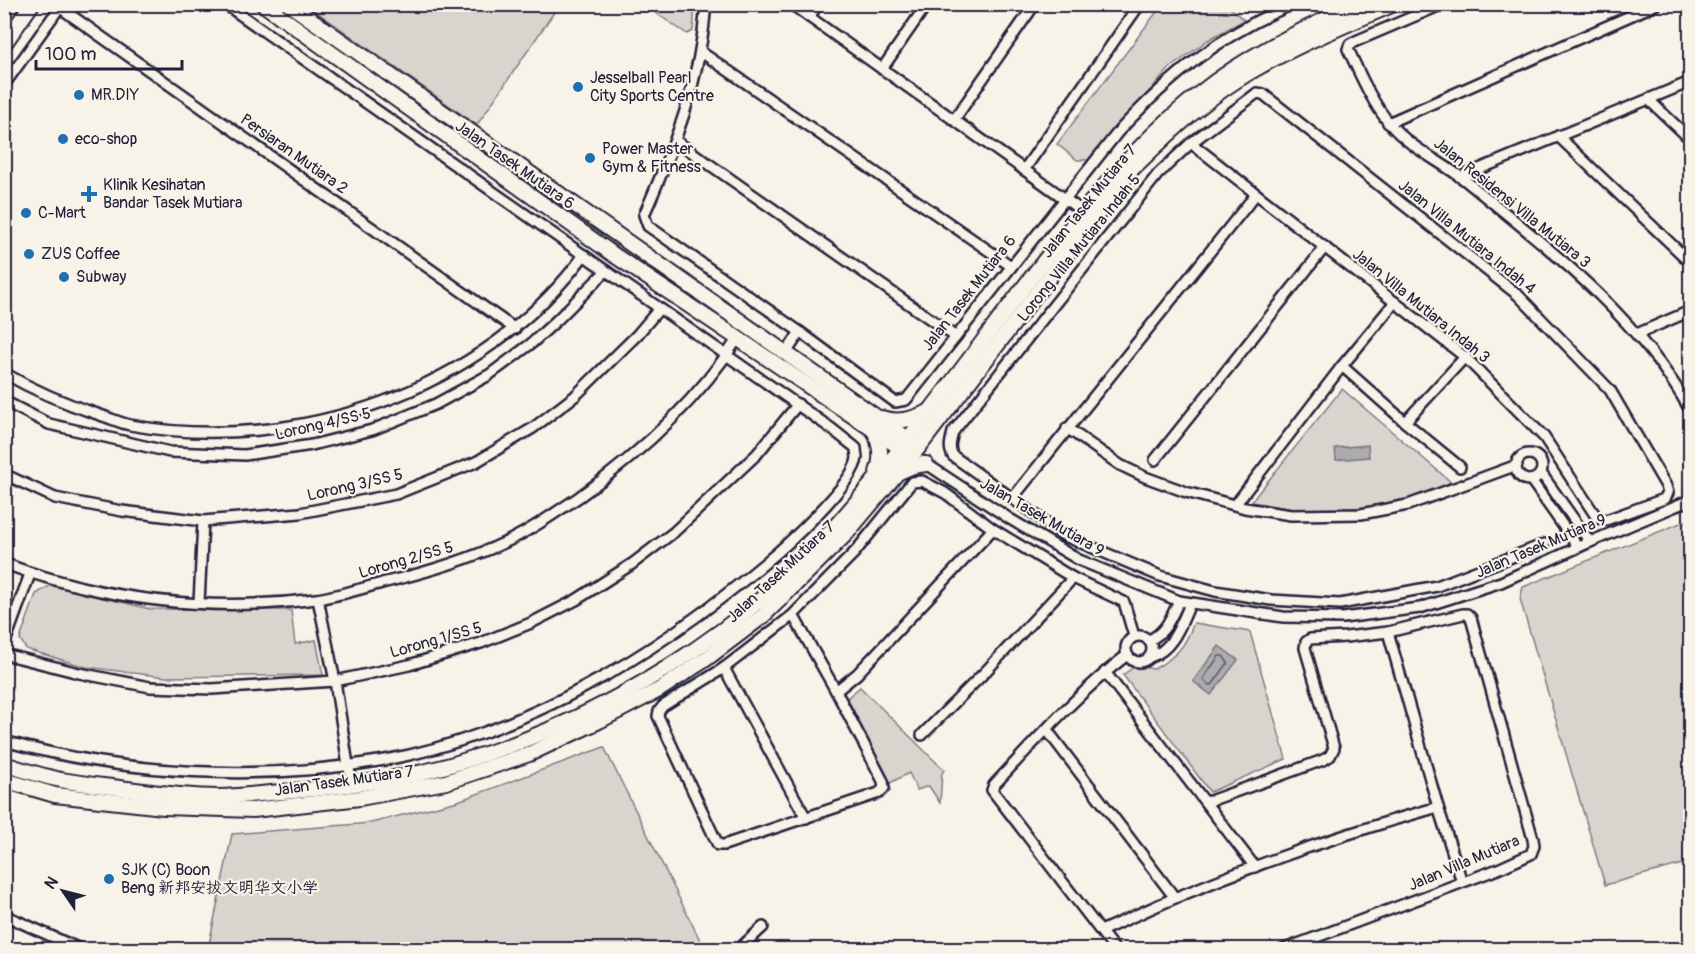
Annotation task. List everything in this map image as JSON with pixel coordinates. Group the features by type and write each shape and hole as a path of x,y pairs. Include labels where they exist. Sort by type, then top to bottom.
{"street":[{"path":"4,16 12,4"},
{"path":"4,44 32,4"},
{"name":"Jalan Tasek Mutiara 6","path":"263,4 603,248 738,338 910,447"},
{"name":"Jalan Tasek Mutiara 6","path":"289,4 786,353 875,423"},
{"path":"706,4 701,52 690,100 676,141 956,337"},
{"path":"790,4 1082,211"},
{"path":"809,17 818,4"},
{"path":"882,69 927,4"},
{"path":"954,120 1035,4"},
{"path":"1024,170 1140,4"},
{"name":"Jalan Tasek Mutiara 6","path":"676,141 644,215 648,226 800,332 895,402 900,402 906,400 1118,132 1150,97 1223,39 1293,4"},
{"path":"910,447 929,412 1082,211 1130,156 1197,94 1229,71 1272,45 1358,4"},
{"name":"Jalan Tasek Mutiara 7","path":"4,764 58,779 164,794 216,797 353,785 458,763 572,720 638,686 690,653 756,604 789,576 840,522 872,482 910,447 930,433 1132,169 1170,132 1236,81 1271,61 1317,37 1394,4"},
{"name":"Jalan Residensi Villa Mutiara 3","path":"1443,4 1350,44 1348,49 1389,123 1402,136 1460,177 1547,246 1599,294 1637,334 1689,405"},
{"path":"1389,123 1657,4"},
{"path":"4,85 59,6"},
{"name":"Persiaran Mutiara 2","path":"59,6 515,329"},
{"name":"Jalan Tasek Mutiara 7","path":"4,741 52,754 157,770 218,773 284,771 348,765 386,759 439,746 539,710 584,688 666,639 727,595 784,548 837,492 853,469 857,458 856,448 850,442 798,404 659,309 229,6"},
{"path":"701,52 1011,266"},
{"path":"357,72 367,58"},
{"path":"1460,177 1690,82"},
{"name":"Lorong Villa Mutiara Indah 5","path":"1012,499 953,456 950,444 953,432 1158,174 1191,143 1257,93"},
{"name":"Jalan Villa Mutiara Indah 4","path":"1257,93 1263,94 1518,295 1610,390 1668,493"},
{"path":"1649,100 1690,139"},
{"path":"1558,136 1690,262"},
{"name":"Jalan Villa Mutiara Indah 3","path":"1191,143 1465,357 1544,437 1597,518 1606,520 1633,511 1664,499 1668,493"},
{"path":"462,171 473,155"},
{"path":"1256,194 1012,499 1065,536 1160,576 1215,591 1271,600 1340,604 1437,586 1545,544"},
{"path":"1155,460 1325,247"},
{"path":"4,373 62,403 128,424 184,432 255,430 319,420 366,408 421,386 471,358 515,329 552,294 584,255"},
{"name":"Lorong 4/SS 5","path":"4,401 49,424 170,452 245,455 312,445 372,430 436,404 489,375 532,343 606,271"},
{"path":"1235,505 1342,366 1395,302"},
{"name":"Lorong 3/SS 5","path":"4,474 55,498 122,511 203,521 300,513 396,494 476,462 533,428 575,396 637,335 659,309"},
{"path":"1637,334 1690,311"},
{"path":"786,353 800,332"},
{"name":"Lorong 2/SS 5","path":"4,563 30,574 108,593 153,601 199,603 255,604 318,599 416,575 472,557 508,541 545,521 609,475 639,450 678,411 727,356 738,338"},
{"path":"1404,422 1465,357"},
{"path":"1342,366 1404,422 1460,467"},
{"name":"Lorong 1/SS 5","path":"4,654 79,673 150,687 212,689 335,681 409,665 482,644 576,600 632,564 674,532 757,454 798,404"},
{"path":"872,482 880,464 881,455 875,423 907,421 929,412"},
{"path":"1067,428 1120,465 1145,477 1186,492 1235,505 1292,515 1361,514 1408,505 1517,465 1524,456 1532,455 1539,459 1542,466 1540,473 1531,480"},
{"path":"897,473 913,466 929,464 926,446 930,433"},
{"name":"Jalan Tasek Mutiara 7","path":"4,780 55,795 100,801 164,807 253,810 379,795 446,782 529,754 659,690 706,659 763,616 822,560 897,473 910,447"},
{"name":"Jalan Tasek Mutiara 9","path":"910,447 929,464 1010,519 1079,560 1190,604 1293,618 1343,618 1420,608 1501,582 1690,500"},
{"path":"1539,459 1550,448"},
{"path":"1517,465 1520,476 1531,480 1578,547"},
{"path":"1540,473 1590,542"},
{"path":"793,615 836,691 883,781 884,788 879,793 806,818 724,845 718,844 657,716 658,711 724,668 793,615 855,552 912,482 922,481 945,494 993,529 1073,578 1124,602 1134,636"},
{"path":"199,603 203,521"},
{"path":"836,691 857,674 993,529"},
{"path":"4,645 30,574"},
{"path":"922,735 1073,578"},
{"path":"318,599 353,785"},
{"path":"1149,640 1163,631 1179,601"},
{"path":"1127,655 1138,662 1157,655 1171,643 1190,604"},
{"name":"Jalan Villa Mutiara","path":"1282,950 1531,854 1534,846 1471,618 1463,614 1388,632"},
{"path":"1207,802 1323,760 1332,752 1334,748 1305,648 1306,642 1315,637 1346,637 1388,632 1462,882"},
{"path":"1127,655 1127,642 1134,636 1142,636 1149,640 1152,646 1150,657"},
{"path":"1115,950 992,790 994,785 1105,672 1127,655"},
{"path":"724,668 806,818"},
{"path":"1105,672 1255,867"},
{"path":"1047,730 1175,898"},
{"path":"1101,931 1175,898 1255,867 1398,818 1438,807"},
{"path":"4,915 82,950"},
{"path":"738,950 763,927"}],"shaded area":[{"path":"307,5 559,5 477,125"},
{"path":"644,5 695,5 693,31 687,34"},
{"path":"1162,5 1228,5 1244,20 1208,40 1170,68 1088,160 1077,160 1057,144"},
{"path":"1342,389 1451,482 1414,498 1366,507 1306,511 1251,502"},
{"path":"1690,519 1690,568 1686,572 1690,627 1690,862 1605,885 1520,599 1523,587"},
{"path":"51,585 150,609 291,610 295,644 316,640 323,675 166,677 86,667 26,649 20,639 36,594"},
{"path":"1194,623 1250,632 1286,759 1210,792 1123,675 1135,666 1154,669 1169,660 1183,645"},
{"path":"860,687 944,770 940,803 929,786 917,790 909,773 890,783 847,698"},
{"path":"604,747 704,948 698,950 208,949 232,834 371,823 458,801"}],"water":[{"path":"1368,445 1369,457 1336,460 1335,448"},
{"path":"1219,646 1238,660 1211,695 1193,681"}],"place":[{"name":"Jesselball Pearl City Sports Centre","path":"578,87"},
{"name":"MR.DIY","path":"79,95"},
{"name":"eco-shop","path":"63,139"},
{"name":"Power Master Gym & Fitness","path":"590,158"},
{"name":"Klinik Kesihatan Bandar Tasek Mutiara","path":"89,194"},
{"name":"C-Mart","path":"26,213"},
{"name":"ZUS Coffee","path":"29,254"},
{"name":"Subway","path":"64,277"},
{"name":"SJK (C) Boon Beng 新邦安拔文明华文小学","path":"109,879"}]}
